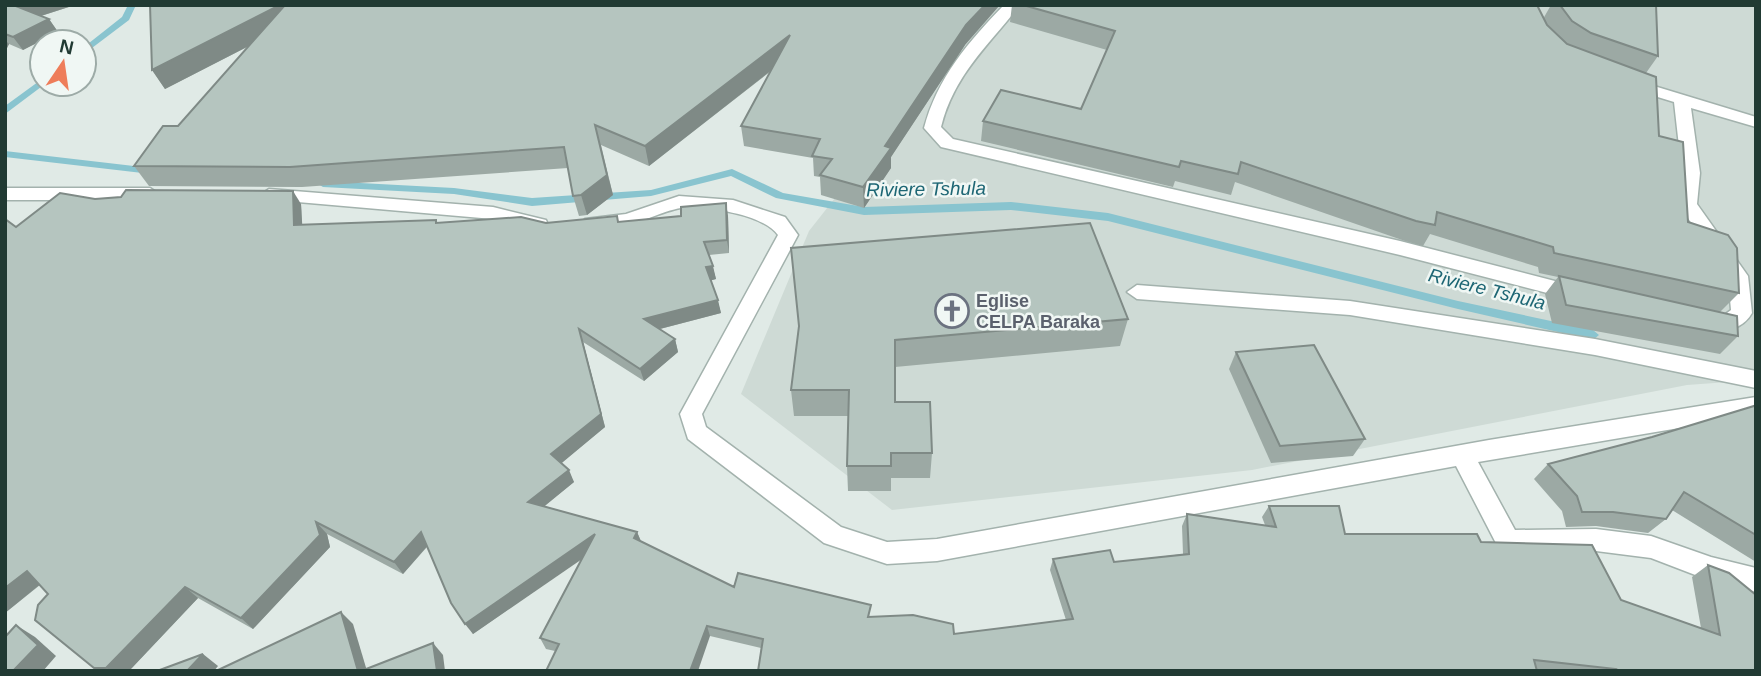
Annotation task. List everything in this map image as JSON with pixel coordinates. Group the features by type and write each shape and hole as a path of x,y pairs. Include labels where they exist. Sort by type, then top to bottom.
{"street":[{"path":"1013,5 985,34 936,107 932,128 947,143 1400,248 1595,298"},
{"path":"1619,80 1682,102 1756,122"},
{"path":"1682,102 1690,173 1688,205 1738,276 1742,313 1728,323 1714,324 1688,319"},
{"path":"5,194 175,194"},
{"path":"253,195 355,200 493,213 550,228 628,220 679,202 733,206 778,221 788,235 701,391 691,414 696,432 833,535 887,553 937,550 1756,405"},
{"path":"1137,292 1350,308 1595,346 1756,380"},
{"path":"1462,456 1508,541 1596,540 1651,547 1711,569 1756,580"}],"shaded area":[{"path":"987,5 1756,5 1756,380 1687,385 1252,470 892,510 741,394 809,231"}],"building":[{"path":"5,5 25,5 18,7 49,19 13,37 5,34"},
{"path":"150,5 280,5 152,70"},
{"path":"285,5 985,5 966,25 885,146 891,148 863,187 820,175 832,159 812,156 820,139 741,126 790,35 645,146 595,125 607,175 581,195 573,196 564,147 290,167 134,166 163,126 178,126"},
{"path":"1023,5 1537,5 1547,25 1567,44 1656,77 1659,136 1683,142 1688,222 1728,235 1737,248 1739,293 1554,253 1553,247 1437,212 1435,225 1416,221 1241,162 1238,174 1181,161 1179,167 983,121 1001,90 1081,109 1115,31"},
{"path":"1560,5 1656,5 1658,56 1591,33 1572,21"},
{"path":"126,190 293,191 294,225 436,220 436,223 521,217 546,223 617,216 618,222 681,216 681,207 726,203 727,240 704,242 713,266 706,267 718,300 644,319 675,339 640,369 579,329 601,414 551,454 569,470 528,502 637,532 634,538 734,587 738,573 871,605 868,617 913,615 953,624 954,634 1073,619 1053,559 1110,550 1114,562 1189,554 1187,514 1276,527 1269,506 1339,506 1345,534 1477,534 1481,542 1592,545 1621,600 1720,635 1708,565 1729,573 1756,595 1756,671 1615,671 1616,669 1534,660 1537,671 758,671 763,639 707,626 690,671 546,671 559,644 540,638 595,534 465,624 451,603 421,532 394,562 316,522 320,535 241,618 185,587 106,668 94,668 35,620 38,605 48,594 27,571 5,588 5,219 16,227 60,193 95,199 121,197"},
{"path":"1090,223 1128,319 895,340 895,402 930,402 932,453 891,453 891,466 847,466 849,390 791,390 799,326 791,248"},
{"path":"1559,276 1737,316 1738,336 1566,305"},
{"path":"1314,345 1365,439 1280,446 1236,352"},
{"path":"1754,406 1756,535 1684,492 1666,519 1613,512 1582,512 1577,496 1548,464 1652,437"},
{"path":"341,612 358,671 216,671"},
{"path":"16,625 38,645 13,671 5,671 5,637"},
{"path":"433,643 437,671 361,671"},
{"path":"203,654 187,671 157,671"}],"waterway":[{"path":"98,40 126,18 132,5"},
{"path":"5,111 28,93"},
{"name":"Riviere Tshula","path":"5,154 151,171"},
{"name":"Riviere Tshula","path":"323,184 454,191 532,202 651,193 732,172 780,196 864,211 1011,206 1108,217 1458,305 1593,335"}],"place":[{"name":"Eglise CELPA Baraka","path":"952,311"}]}
